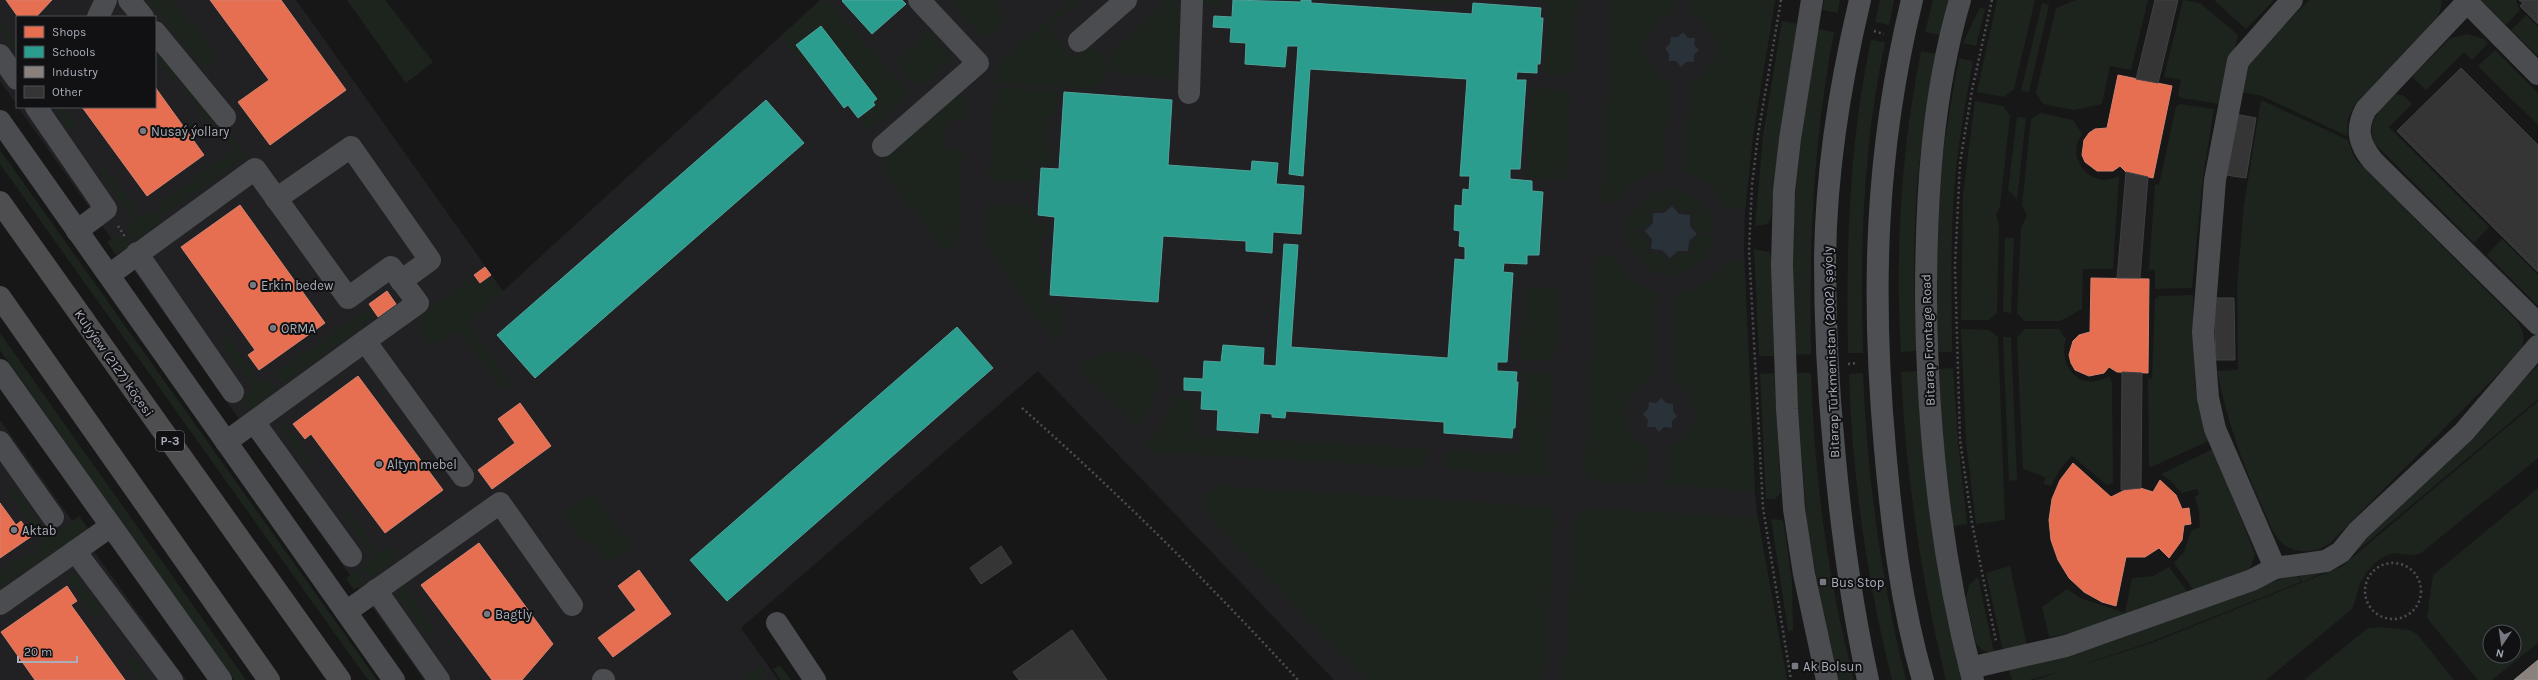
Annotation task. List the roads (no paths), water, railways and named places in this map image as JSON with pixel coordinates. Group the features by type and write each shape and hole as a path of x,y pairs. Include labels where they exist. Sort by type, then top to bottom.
{"highway":[{"name":"Kulyýew (2127) köçesi","path":"0,202 340,680"},
{"path":"0,297 268,680"}],"main road":[{"name":"Bitarap Türkmenistan (2002) şaýoly","path":"1860,0 1841,95 1828,211 1825,258 1831,414 1839,509 1851,598 1868,680"},
{"path":"1912,0 1897,63 1886,130 1879,216 1876,297 1881,403 1889,494 1902,591 1923,680"}],"street":[{"path":"98,16 106,0"},
{"path":"129,0 142,16"},
{"path":"883,146 978,63 919,0"},
{"path":"1079,41 1126,0"},
{"path":"1189,93 1192,0"},
{"path":"1812,0 1790,139 1784,191 1782,265 1787,409 1794,509 1804,574 1827,680"},
{"name":"Bitarap Frontage Road","path":"1960,0 1946,60 1934,134 1928,219 1927,343 1939,511 1946,557 1971,674"},
{"path":"2275,568 2215,429 2208,398 2202,332 2215,180 2238,61 2292,0"},
{"path":"2538,74 2466,1 2366,109 2359,126 2359,140 2373,161 2538,324"},
{"path":"156,33 225,117"},
{"path":"0,55 16,79"},
{"path":"37,108 106,209 77,231"},
{"path":"0,121 394,680"},
{"path":"276,198 351,147 430,260 402,281"},
{"path":"108,275 255,170 348,298 391,267 418,303 226,442"},
{"path":"137,254 233,392"},
{"path":"365,341 464,476"},
{"path":"1971,674 2002,662 2066,646 2252,580 2275,568 2326,561 2341,552 2358,531 2464,432 2538,346"},
{"path":"0,370 221,680"},
{"path":"254,422 351,556"},
{"path":"0,442 53,517"},
{"path":"346,612 500,503 572,605"},
{"path":"0,604 111,526"},
{"path":"75,551 172,680"},
{"path":"376,590 439,680"},
{"path":"777,623 815,680"}],"place":[{"name":"Nusaý ýollary","path":"143,131"},
{"name":"Erkin bedew","path":"253,285"},
{"name":"ORMA","path":"273,328"},
{"name":"Altyn mebel","path":"379,464"},
{"name":"Aktab","path":"14,530"},
{"name":"Bus Stop","path":"1823,582"},
{"name":"Bagtly","path":"487,614"},
{"name":"Ak Bolsun","path":"1795,666"}]}
